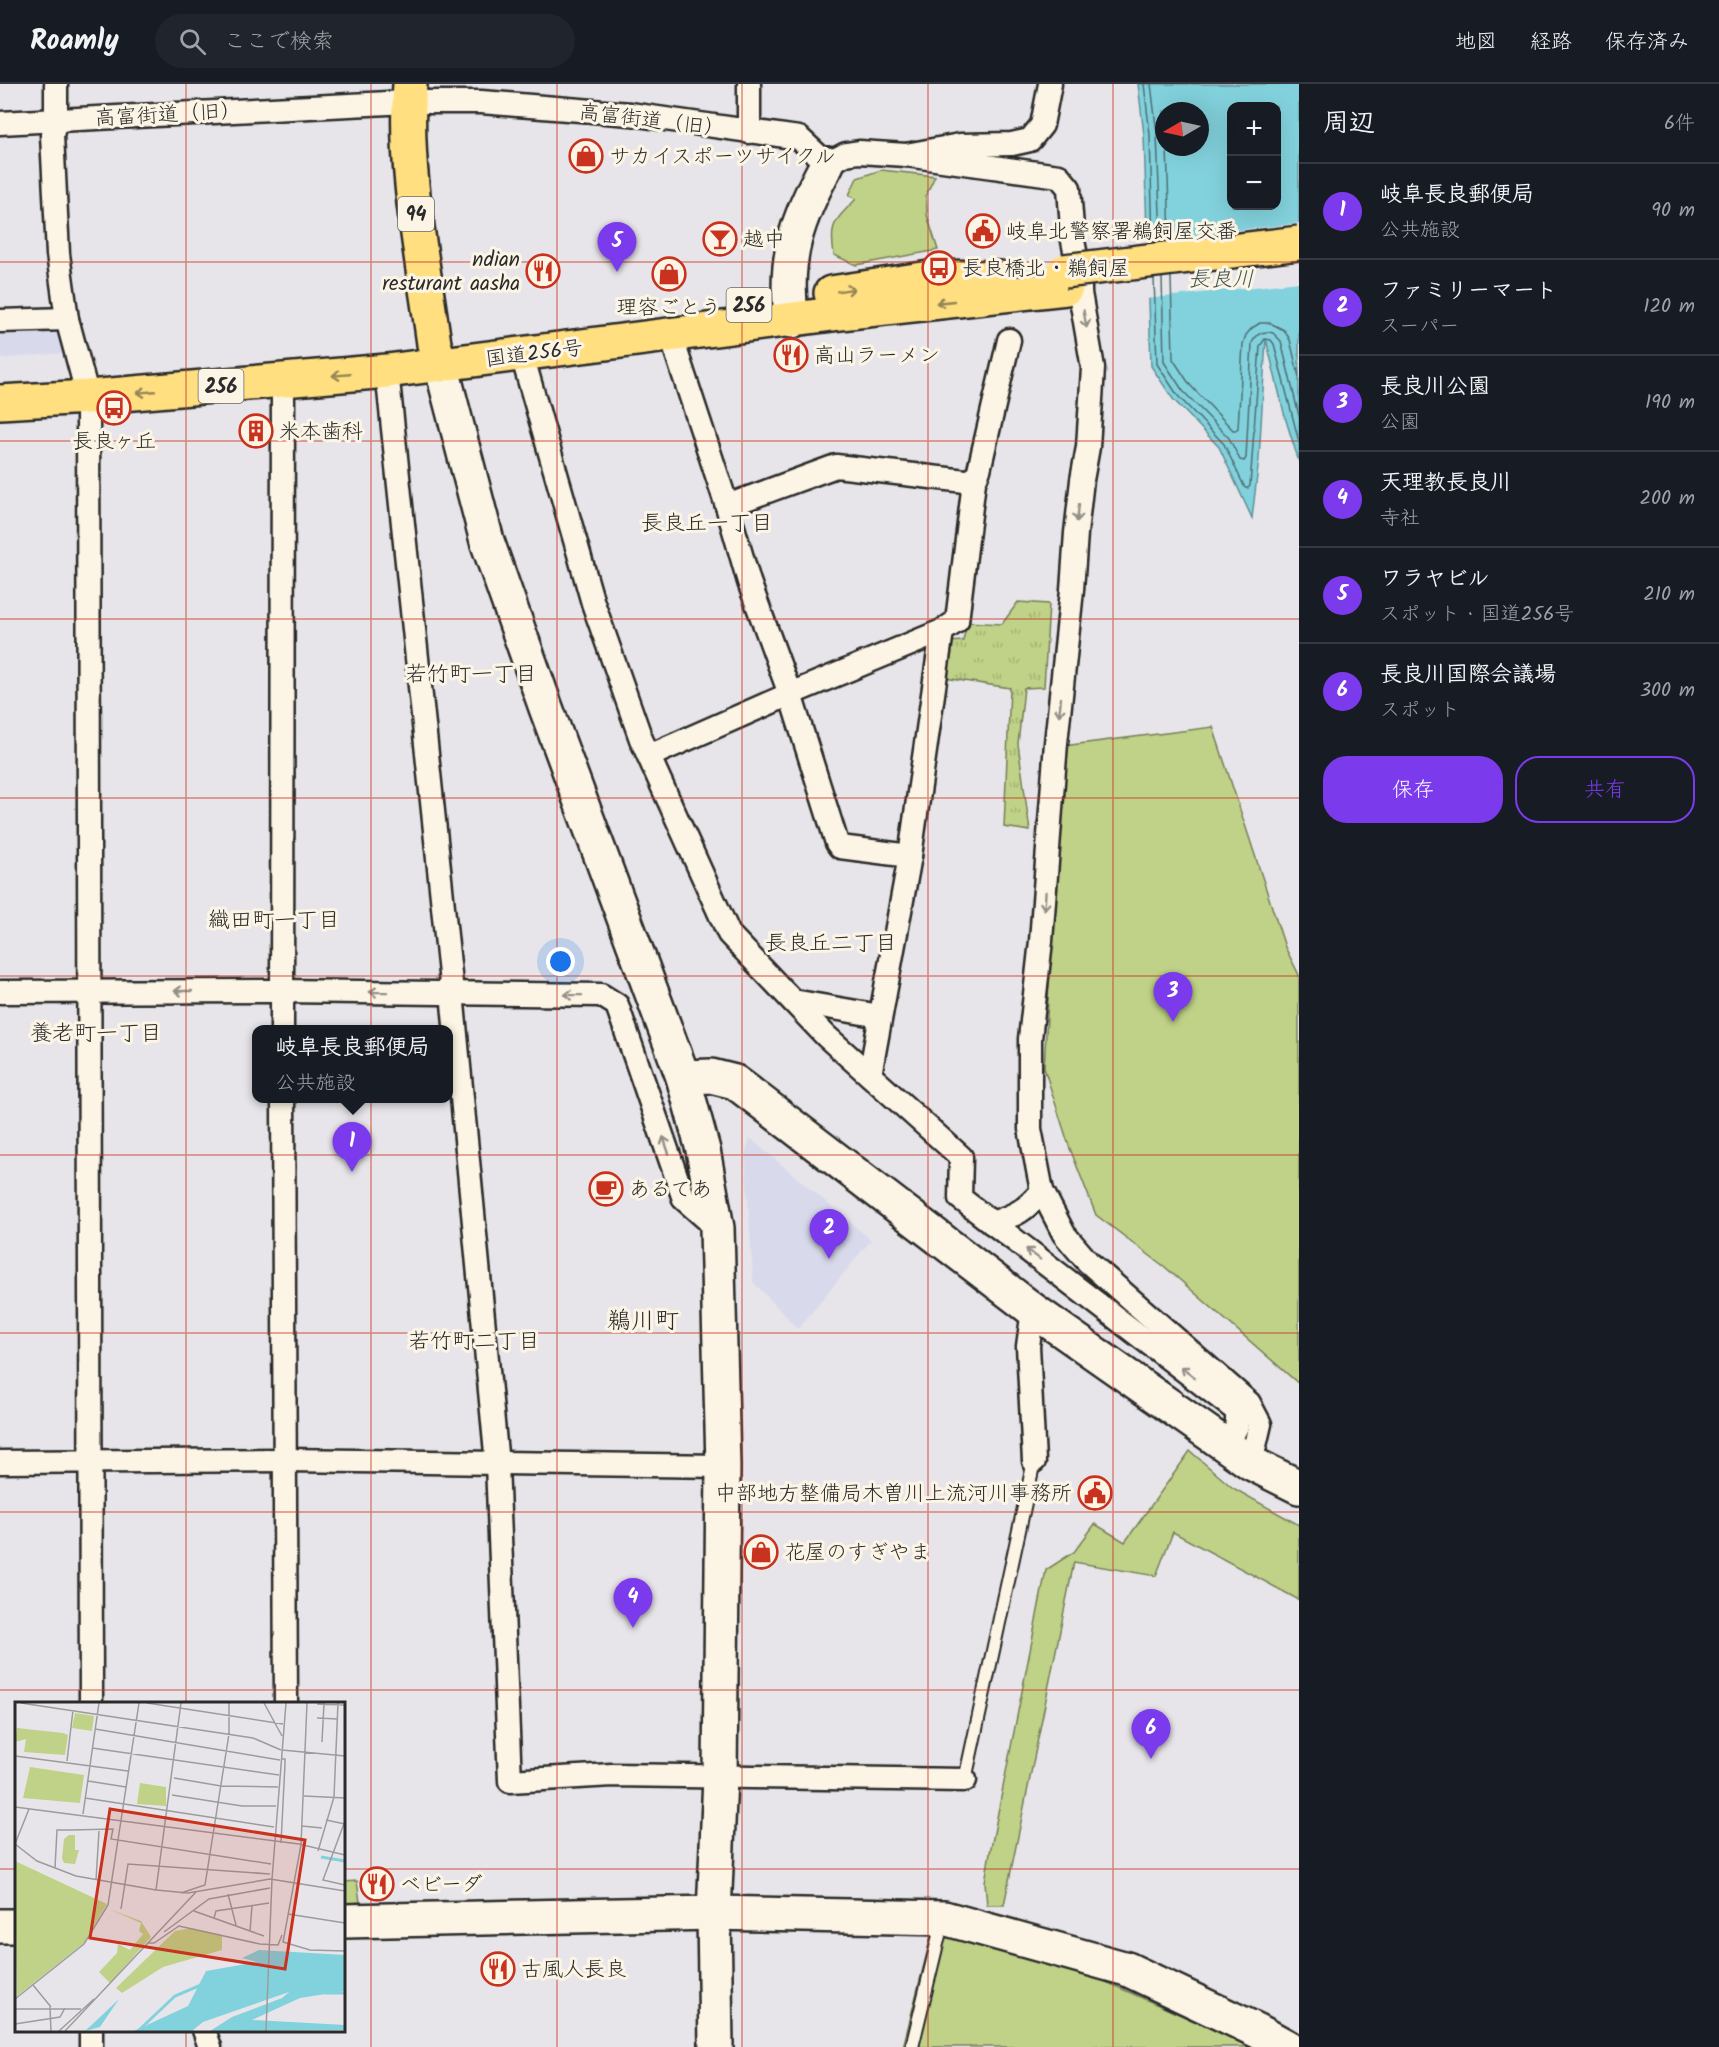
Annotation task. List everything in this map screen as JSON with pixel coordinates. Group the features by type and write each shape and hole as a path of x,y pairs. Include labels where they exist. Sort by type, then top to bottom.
{"main road":[{"name":"94","path":"409,93 413,190 438,355"},
{"name":"256","path":"1068,267 1299,243"},
{"name":"256","path":"1068,267 1299,261"},
{"name":"国道256号","path":"0,402 85,387 438,355 679,315 790,310 833,314 1068,267"},
{"name":"国道256号","path":"0,382 85,387 283,381 387,371 438,355 522,355 671,336 790,310"}],"street":[{"path":"56,84 56,120 52,135 58,254 67,319 85,387 91,1702"},
{"path":"749,84 749,132"},
{"path":"906,155 960,145 1012,144 1030,140 1042,125 1050,84"},
{"name":"高富街道（旧）","path":"0,123 409,93 481,102 630,114 799,138 827,164"},
{"path":"790,310 788,269 795,237 809,197 827,164 846,154 859,152 906,155 1059,176 1069,188 1068,267 1080,275 1080,293 1093,368 1088,447 1076,532 1056,743 1044,913 1030,1039 1030,1129 1042,1191 1064,1234 1088,1262 1249,1403 1260,1424 1239,1455"},
{"path":"0,321 67,319"},
{"path":"671,336 727,506 749,582 790,694 837,843 840,847 910,856"},
{"path":"649,756 790,694 942,632 957,621 974,482 1009,340"},
{"path":"438,355 487,541 546,708 683,1077 703,1150 717,1228 723,1466 720,1778 714,1914 716,2047"},
{"path":"522,355 593,603 641,739 729,934 826,1036 961,1157 960,1198 1237,1411 1239,1455"},
{"path":"387,371 452,993 497,1464 510,1781 612,1775 965,1780"},
{"path":"282,1025 283,381"},
{"path":"727,506 836,466 974,482"},
{"path":"870,1076 910,856 942,632"},
{"path":"0,992 88,990 601,995 616,1005 684,1199 717,1228"},
{"path":"793,1001 880,1016"},
{"path":"683,1077 711,1076 735,1082 1033,1310 1239,1455 1299,1487"},
{"path":"283,1103 286,1702"},
{"path":"992,1223 1016,1215 1032,1203 1042,1191"},
{"path":"1033,1310 1028,1346 1034,1461"},
{"path":"0,1462 286,1460 723,1466"},
{"path":"345,1921 714,1914 944,1918 1127,1969 1287,2047"},
{"path":"204,2032 210,2047"}],"lane":[{"path":"965,1780 1034,1461"},
{"path":"912,2047 944,1918"}],"shaded area":[{"path":"59,324 63,353 0,359 0,326"},
{"path":"750,1138 871,1240 798,1329 753,1282 745,1154"}],"green space":[{"path":"881,170 935,176 926,195 927,215 938,250 856,265 834,255 833,229 838,218 856,199 849,195 857,178"},
{"path":"1018,602 1049,604 1044,687 1024,688 1018,744 1030,831 1004,827 1010,688 945,678 949,642 963,641 967,622 1002,624"},
{"path":"1213,727 1285,947 1299,975 1299,1384 1165,1267 1096,1215 1069,1146 1044,1068 1063,746"},
{"path":"1190,1451 1233,1488 1299,1525 1299,1600 1173,1532 1156,1576 1074,1562 1004,1905 987,1905 985,1882 989,1858 1046,1570 1074,1552 1095,1524 1125,1542"},
{"path":"357,1881 360,1902 345,1904 345,1882"},
{"path":"932,1933 1070,1966 1253,2047 903,2047"}],"water":[{"name":"長良川","path":"1138,84 1299,84 1299,462 1285,417 1266,339 1259,459 1252,518 1219,447 1173,399 1151,366 1144,135"}],"pier":[{"path":"1299,223 1299,282 1146,299 1144,241"}],"place":[{"name":"サカイスポーツサイクル","path":"586,156"},
{"name":"岐阜北警察署鵜飼屋交番","path":"983,231"},
{"name":"越中","path":"720,239"},
{"name":"長良橋北・鵜飼屋","path":"939,268"},
{"name":"ndian resturant aasha","path":"543,271"},
{"name":"ワラヤビル","path":"617,272"},
{"name":"理容ごとう","path":"669,274"},
{"name":"高山ラーメン","path":"791,355"},
{"name":"長良ヶ丘","path":"114,408"},
{"name":"米本歯科","path":"256,431"},
{"name":"長良川公園","path":"1173,1022"},
{"name":"岐阜長良郵便局","path":"352,1172"},
{"name":"あるてあ","path":"606,1189"},
{"name":"ファミリーマート","path":"829,1259"},
{"name":"中部地方整備局木曽川上流河川事務所","path":"1095,1493"},
{"name":"花屋のすぎやま","path":"761,1552"},
{"name":"天理教長良川","path":"633,1628"},
{"name":"長良川国際会議場","path":"1151,1759"},
{"name":"ベビーダ","path":"377,1884"},
{"name":"古風人長良","path":"498,1969"}],"district":[{"name":"長良丘一丁目","path":"707,522"},
{"name":"若竹町一丁目","path":"471,673"},
{"name":"織田町一丁目","path":"274,919"},
{"name":"長良丘二丁目","path":"831,942"},
{"name":"養老町一丁目","path":"96,1032"},
{"name":"鵜川町","path":"643,1320"},
{"name":"若竹町二丁目","path":"474,1340"}]}
